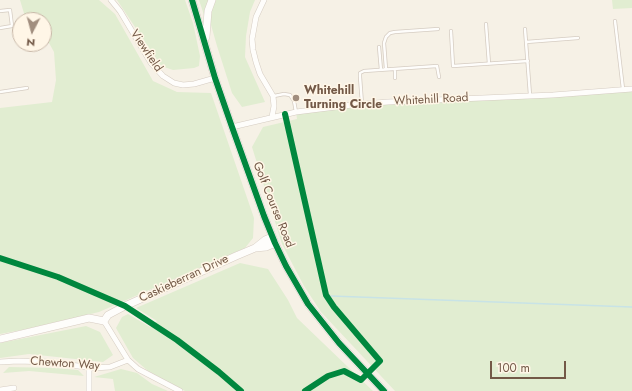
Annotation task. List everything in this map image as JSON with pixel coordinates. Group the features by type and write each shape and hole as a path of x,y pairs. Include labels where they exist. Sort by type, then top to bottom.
{"street":[{"name":"Viewfield","path":"111,0 123,16 151,62 163,76 174,83 183,85 194,84 215,78"},
{"name":"Golf Course Road","path":"192,0 215,78 273,240 308,304 339,343 384,391"},
{"path":"205,42 208,11 212,0"},
{"path":"264,0 256,17 253,28 253,50 260,74 273,96 274,106 272,117"},
{"name":"Whitehill Road","path":"232,126 296,112 362,104 632,89"},
{"name":"Caskieberran Drive","path":"104,320 108,315 125,306 255,248 265,240 273,240"},
{"path":"0,339 89,318 104,320 128,360 138,369 180,391"},
{"name":"Chewton Way","path":"0,362 48,362 89,367 110,367 128,360"},
{"path":"89,367 89,391"},
{"path":"0,390 14,388"}],"lane":[{"path":"0,11 10,10 12,26 0,28"},
{"path":"615,21 623,90"},
{"path":"486,24 489,64"},
{"path":"386,69 384,43 386,37 395,32 438,29"},
{"path":"526,29 530,95"},
{"path":"451,31 453,66 528,62"},
{"path":"526,42 578,38"},
{"path":"379,47 381,70"},
{"path":"362,104 360,73 364,71 437,66 439,77"},
{"path":"395,69 395,78"},
{"path":"0,92 27,88"},
{"path":"273,96 284,94 290,95 294,101 296,112"}],"green space":[{"path":"20,0 99,0 115,14 153,81 177,92 211,93 254,218 253,238 245,248 99,312 0,334 0,108 52,102 56,80 54,52 52,48 52,12 24,12"},
{"path":"117,0 185,0 193,23 200,56 199,66 194,68 173,70 161,66"},
{"path":"199,0 209,0 205,18"},
{"path":"212,0 255,0 250,12 246,36 245,57 265,102 242,107 232,93 211,25 210,3"},
{"path":"612,0 632,0 632,8 613,9"},
{"path":"632,89 632,391 395,391 321,312 304,286 282,244 252,147 263,127 297,119 296,112 352,105"},
{"path":"240,263 268,269 288,300 297,318 373,391 185,391 148,371 133,358 116,328 122,317 128,314 150,327 157,321 136,308"},
{"path":"86,326 100,332 113,355 103,362 29,354 0,358 0,343"},
{"path":"9,367 78,370 84,376 29,371 3,373"},
{"path":"121,369 137,373 152,384 168,391 115,391 113,379 94,377"}],"waterway":[{"path":"331,296 632,307"}],"cycle path":[{"path":"192,0 215,78 232,127 264,216 286,266 308,304 339,343 384,391"},
{"path":"285,114 326,295 334,307 380,361 361,380 344,371 328,376 305,391"},
{"path":"0,258 58,277 125,306 177,340 241,391"}],"place":[{"name":"Whitehill Turning Circle","path":"296,98"}]}
